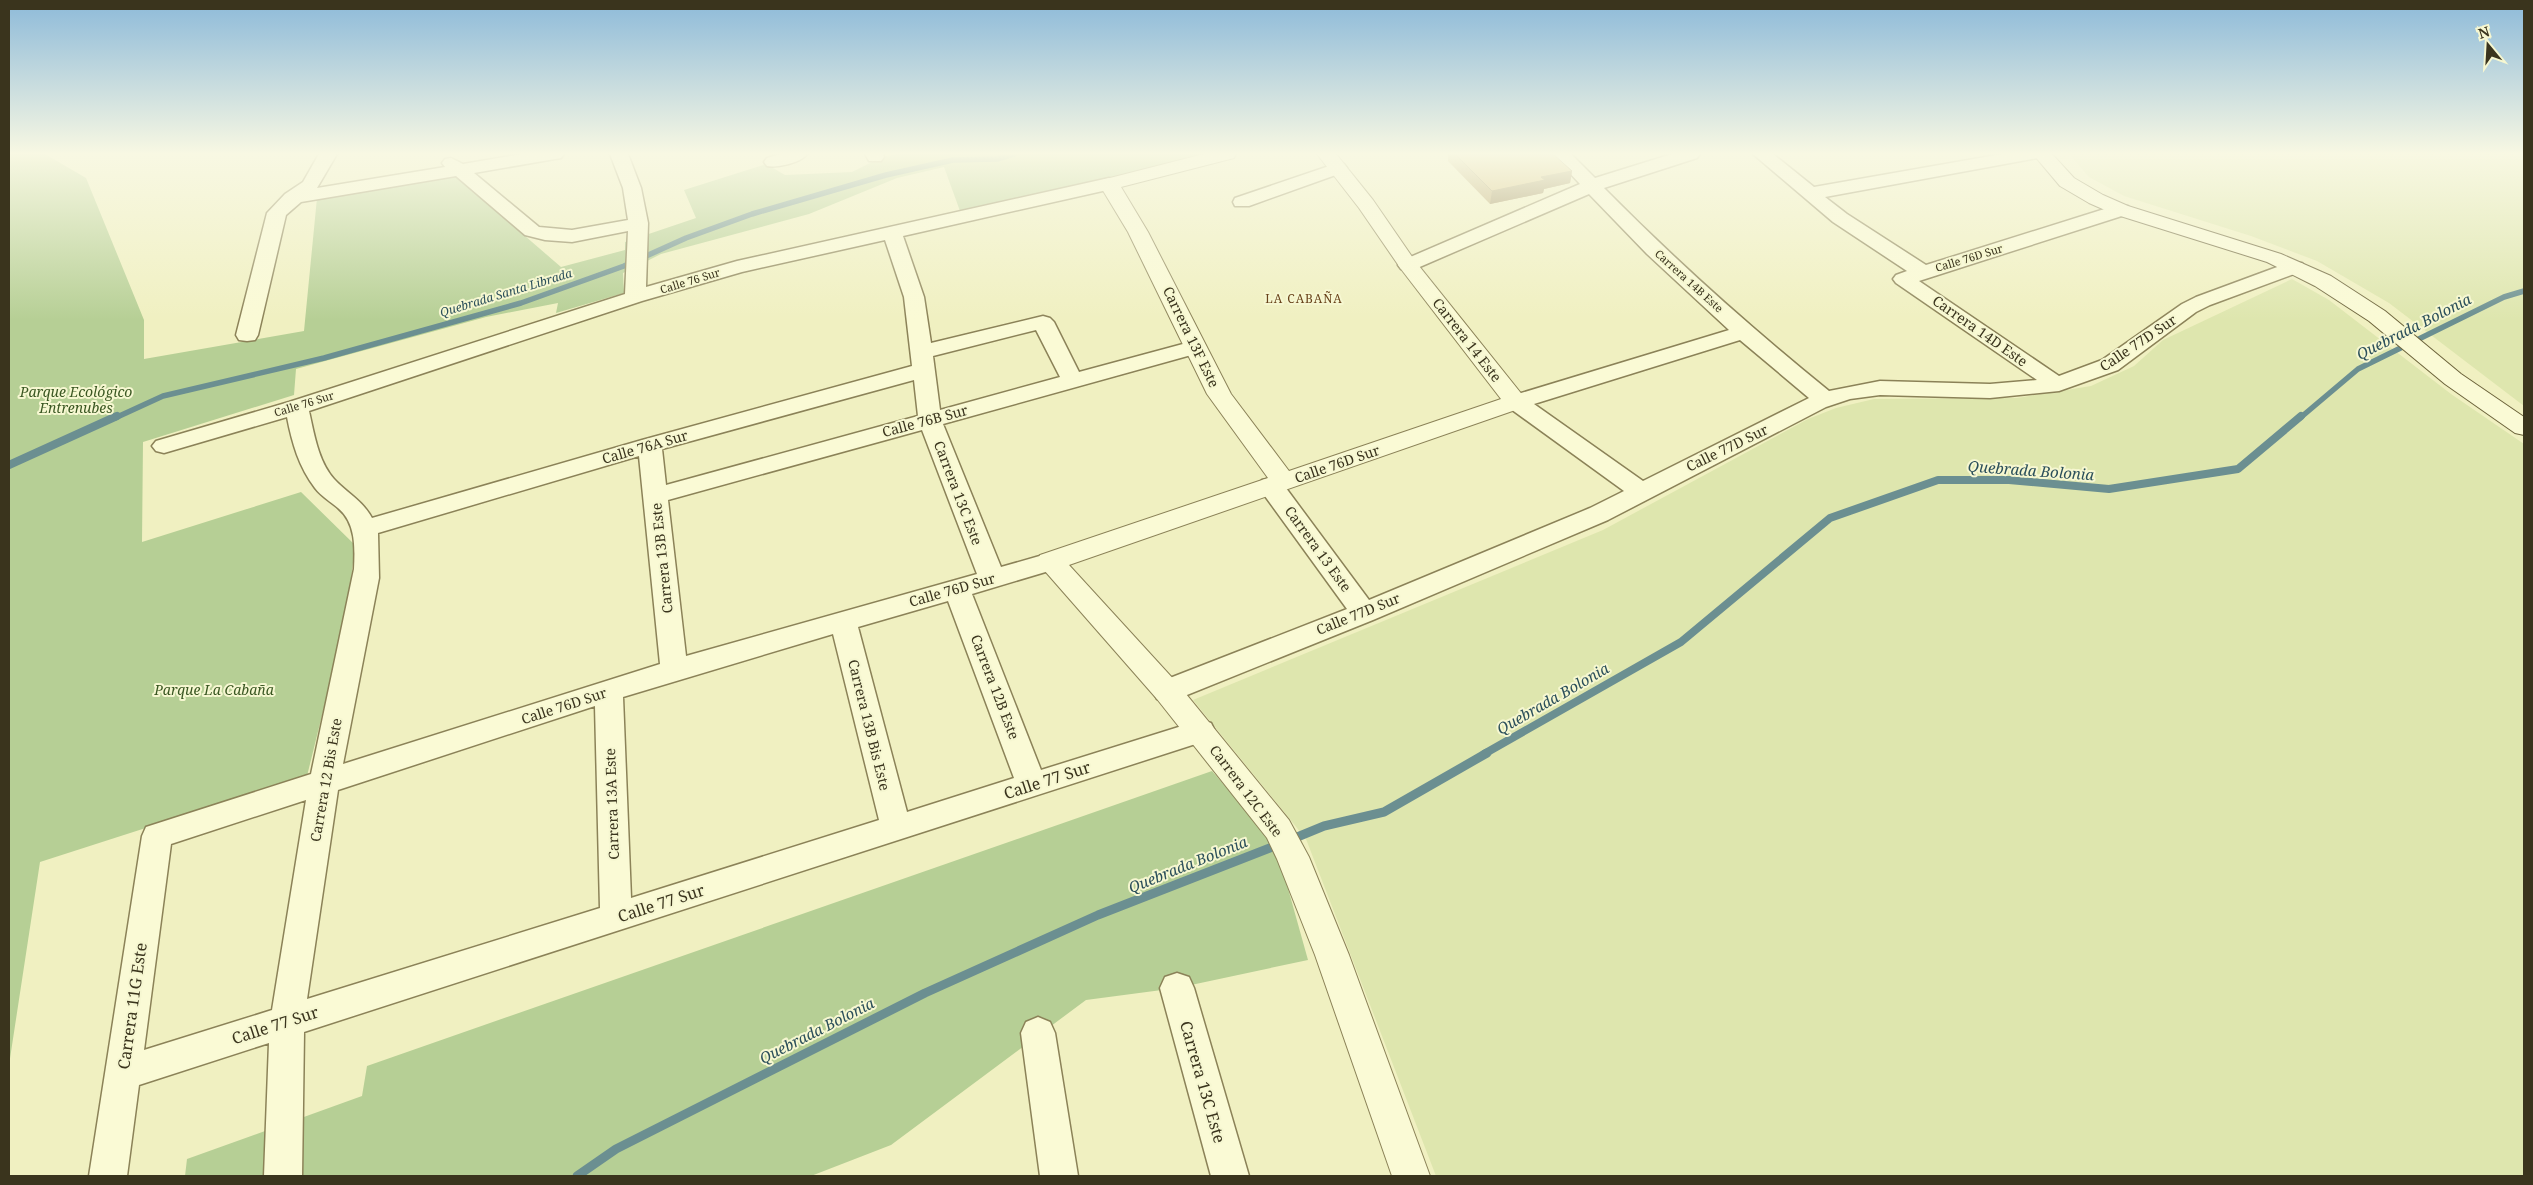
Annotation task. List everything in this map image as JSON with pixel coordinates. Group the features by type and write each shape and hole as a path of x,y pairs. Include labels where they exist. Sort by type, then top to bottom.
{"street":[{"path":"247,335 277,213 281,209"},
{"path":"505,209 532,232 547,236 570,236 638,223"},
{"path":"636,209 639,244 636,288"},
{"name":"Calle 76 Sur","path":"164,446 296,407 636,288 995,209"},
{"name":"Carrera 13F Este","path":"1125,209 1144,239 1194,347 1231,413 1278,484"},
{"name":"Carrera 14 Este","path":"1370,209 1408,265 1516,402 1640,491"},
{"path":"1408,265 1537,209"},
{"name":"Carrera 14B Este","path":"1616,209 1654,250 1744,332 1825,400"},
{"name":"Carrera 14D Este","path":"1829,209 2056,384"},
{"path":"2121,210 2242,247 2295,267 2342,292 2401,335 2480,399 2524,428"},
{"name":"Calle 76D Sur","path":"1913,275 2121,210"},
{"name":"Carrera 13C Este","path":"892,232 914,297 930,420 992,578"},
{"name":"Calle 77D Sur","path":"1167,691 1364,613 1599,514 1640,491 1825,400 1847,393 1880,388 1990,391 2056,384 2110,365 2189,308 2203,301 2295,267"},
{"name":"Calle 76A Sur","path":"366,528 650,445 1043,322 1073,380"},
{"name":"Calle 76D Sur","path":"157,836 674,670 1050,562 1516,402 1744,332"},
{"name":"Calle 76B Sur","path":"655,496 1194,347"},
{"name":"Carrera 12 Bis Este","path":"283,1176 287,1021 324,783 366,578 369,550 366,528 353,508 325,484 314,468 303,438 296,407"},
{"name":"Carrera 13B Este","path":"650,445 674,670"},
{"name":"Carrera 13 Este","path":"1278,484 1364,613"},
{"name":"Carrera 12C Este","path":"1050,562 1201,731 1286,843 1332,955 1411,1176"},
{"name":"Carrera 12B Este","path":"957,589 1032,785"},
{"name":"Carrera 13B Bis Este","path":"843,622 896,828"},
{"name":"Carrera 13A Este","path":"609,691 616,917"},
{"name":"Calle 77 Sur","path":"122,1074 1201,731"},
{"name":"Carrera 11G Este","path":"108,1176 157,836"},
{"name":"Carrera 13C Este","path":"1177,988 1230,1176"},
{"path":"1038,1033 1059,1176"}],"green space":[{"path":"9,209 99,209 144,320 144,359 304,331 316,209 494,209 561,267 625,250 625,242 696,218 692,209 820,209 661,254 623,273 624,293 556,313 558,303 486,317 296,369 294,395 143,442 142,542 301,492 355,545 347,614 307,776 40,862 9,1065"},
{"path":"2166,209 2524,209 2524,406 2389,303 2317,261 2251,236"},
{"path":"2292,279 2329,300 2451,394 2524,444 2524,1176 1436,1176 1306,839 1193,700 1603,530 1808,419 1836,408 1874,399 2017,398 2091,386 2134,366 2163,340"},
{"path":"1212,771 1265,832 1282,867 1308,960 1177,988 1086,1000 891,1145 811,1176 185,1176 187,1159 362,1096 367,1066"}],"waterway":[{"name":"Quebrada Santa Librada","path":"115,418 163,396 324,358 521,303 624,266 686,238 768,209"},
{"name":"Quebrada Bolonia","path":"2300,418 2358,369 2504,297 2524,291"},
{"name":"Quebrada Santa Librada","path":"9,465 117,416"},
{"name":"Quebrada Bolonia","path":"1484,754 1681,642 1830,518 1938,480 2009,480 2109,489 2238,469 2301,416"},
{"name":"Quebrada Bolonia","path":"1290,840 1324,826 1384,812 1487,753"},
{"name":"Quebrada Bolonia","path":"577,1176 616,1149 925,993 1098,915 1280,844"}],"district":[{"name":"LA CABAÑA","path":"1304,299"}],"park label":[{"name":"Parque Ecológico Entrenubes","path":"76,400"},
{"name":"Parque La Cabaña","path":"214,690"}]}
